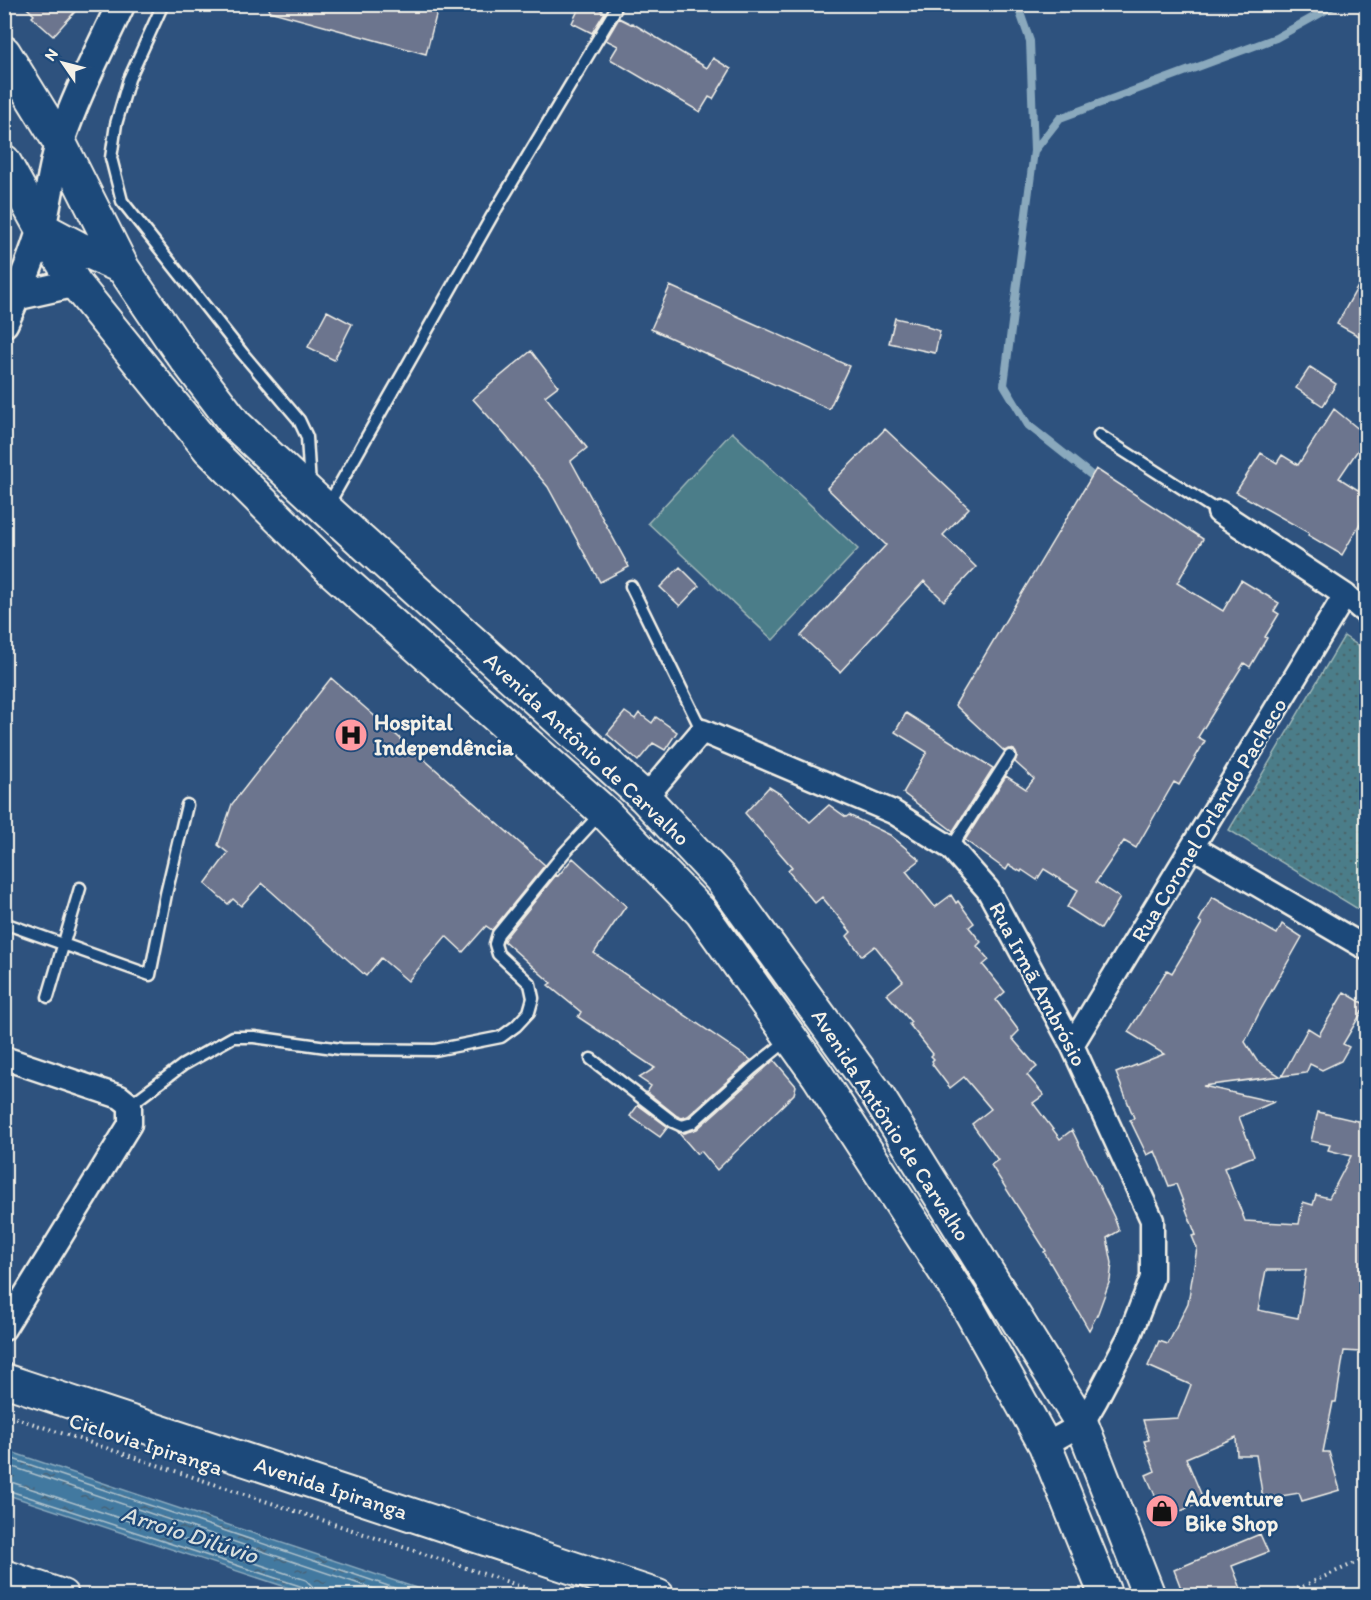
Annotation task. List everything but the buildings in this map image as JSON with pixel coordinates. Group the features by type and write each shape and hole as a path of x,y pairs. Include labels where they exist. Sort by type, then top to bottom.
{"main road":[{"name":"Avenida Antônio de Carvalho","path":"4,52 60,143 123,268 178,349 236,425 318,503 645,798 720,878 876,1093 1082,1424 1149,1596"},
{"name":"Avenida Antônio de Carvalho","path":"4,161 75,283 209,449 330,569 603,811 701,912 818,1076 969,1309 1045,1445 1106,1596"},
{"path":"41,228 123,268"},
{"name":"Avenida Ipiranga","path":"4,1380 658,1596"},
{"path":"4,1576 62,1596"}],"street":[{"path":"4,323 17,296 41,228 60,143 83,86 121,4"},
{"path":"17,296 75,283"},
{"path":"1219,512 1345,596 1366,613"},
{"name":"Rua Coronel Orlando Pacheco","path":"1072,1045 1345,596"},
{"path":"645,798 702,731"},
{"name":"Rua Irmã Ambrósio","path":"702,731 894,812 951,848 988,890 1072,1045 1152,1220 1152,1278 1129,1337 1082,1424"},
{"path":"1194,847 1366,948"},
{"path":"4,1058 120,1097 130,1105 130,1124 4,1329"},
{"path":"1045,1445 1082,1424"}],"lane":[{"path":"163,4 129,79 116,124 111,158 122,201 243,354 299,420 308,437 318,503"},
{"path":"318,503 615,10"},
{"path":"1099,435 1219,512"},
{"path":"631,586 702,731"},
{"path":"951,848 1010,756"},
{"path":"4,923 150,975 186,805"},
{"path":"130,1105 183,1065 233,1037 254,1037 341,1049 435,1050 501,1037 529,1012 532,998 530,984 498,954 495,944 498,934 565,852 603,811"},
{"path":"48,997 81,888"},
{"path":"591,1059 673,1122 682,1126 692,1123 790,1038"}],"path":[{"name":"Ciclovia Ipiranga","path":"4,1414 550,1596"},
{"path":"1281,1596 1366,1558"}],"green space":[{"path":"732,432 858,549 773,640 648,523"},
{"path":"1344,636 1366,651 1366,914 1229,830"}],"water":[{"name":"Arroio Dilúvio","path":"5,1450 437,1595 310,1595 5,1494"}],"waterway":[{"path":"1017,4 1030,41 1034,151"},
{"path":"1100,482 1028,425 1004,385 1034,151 1060,118 1276,38 1337,4"}],"place":[{"name":"Hospital Independência","path":"351,735"},
{"name":"Adventure Bike Shop","path":"1162,1511"}]}
